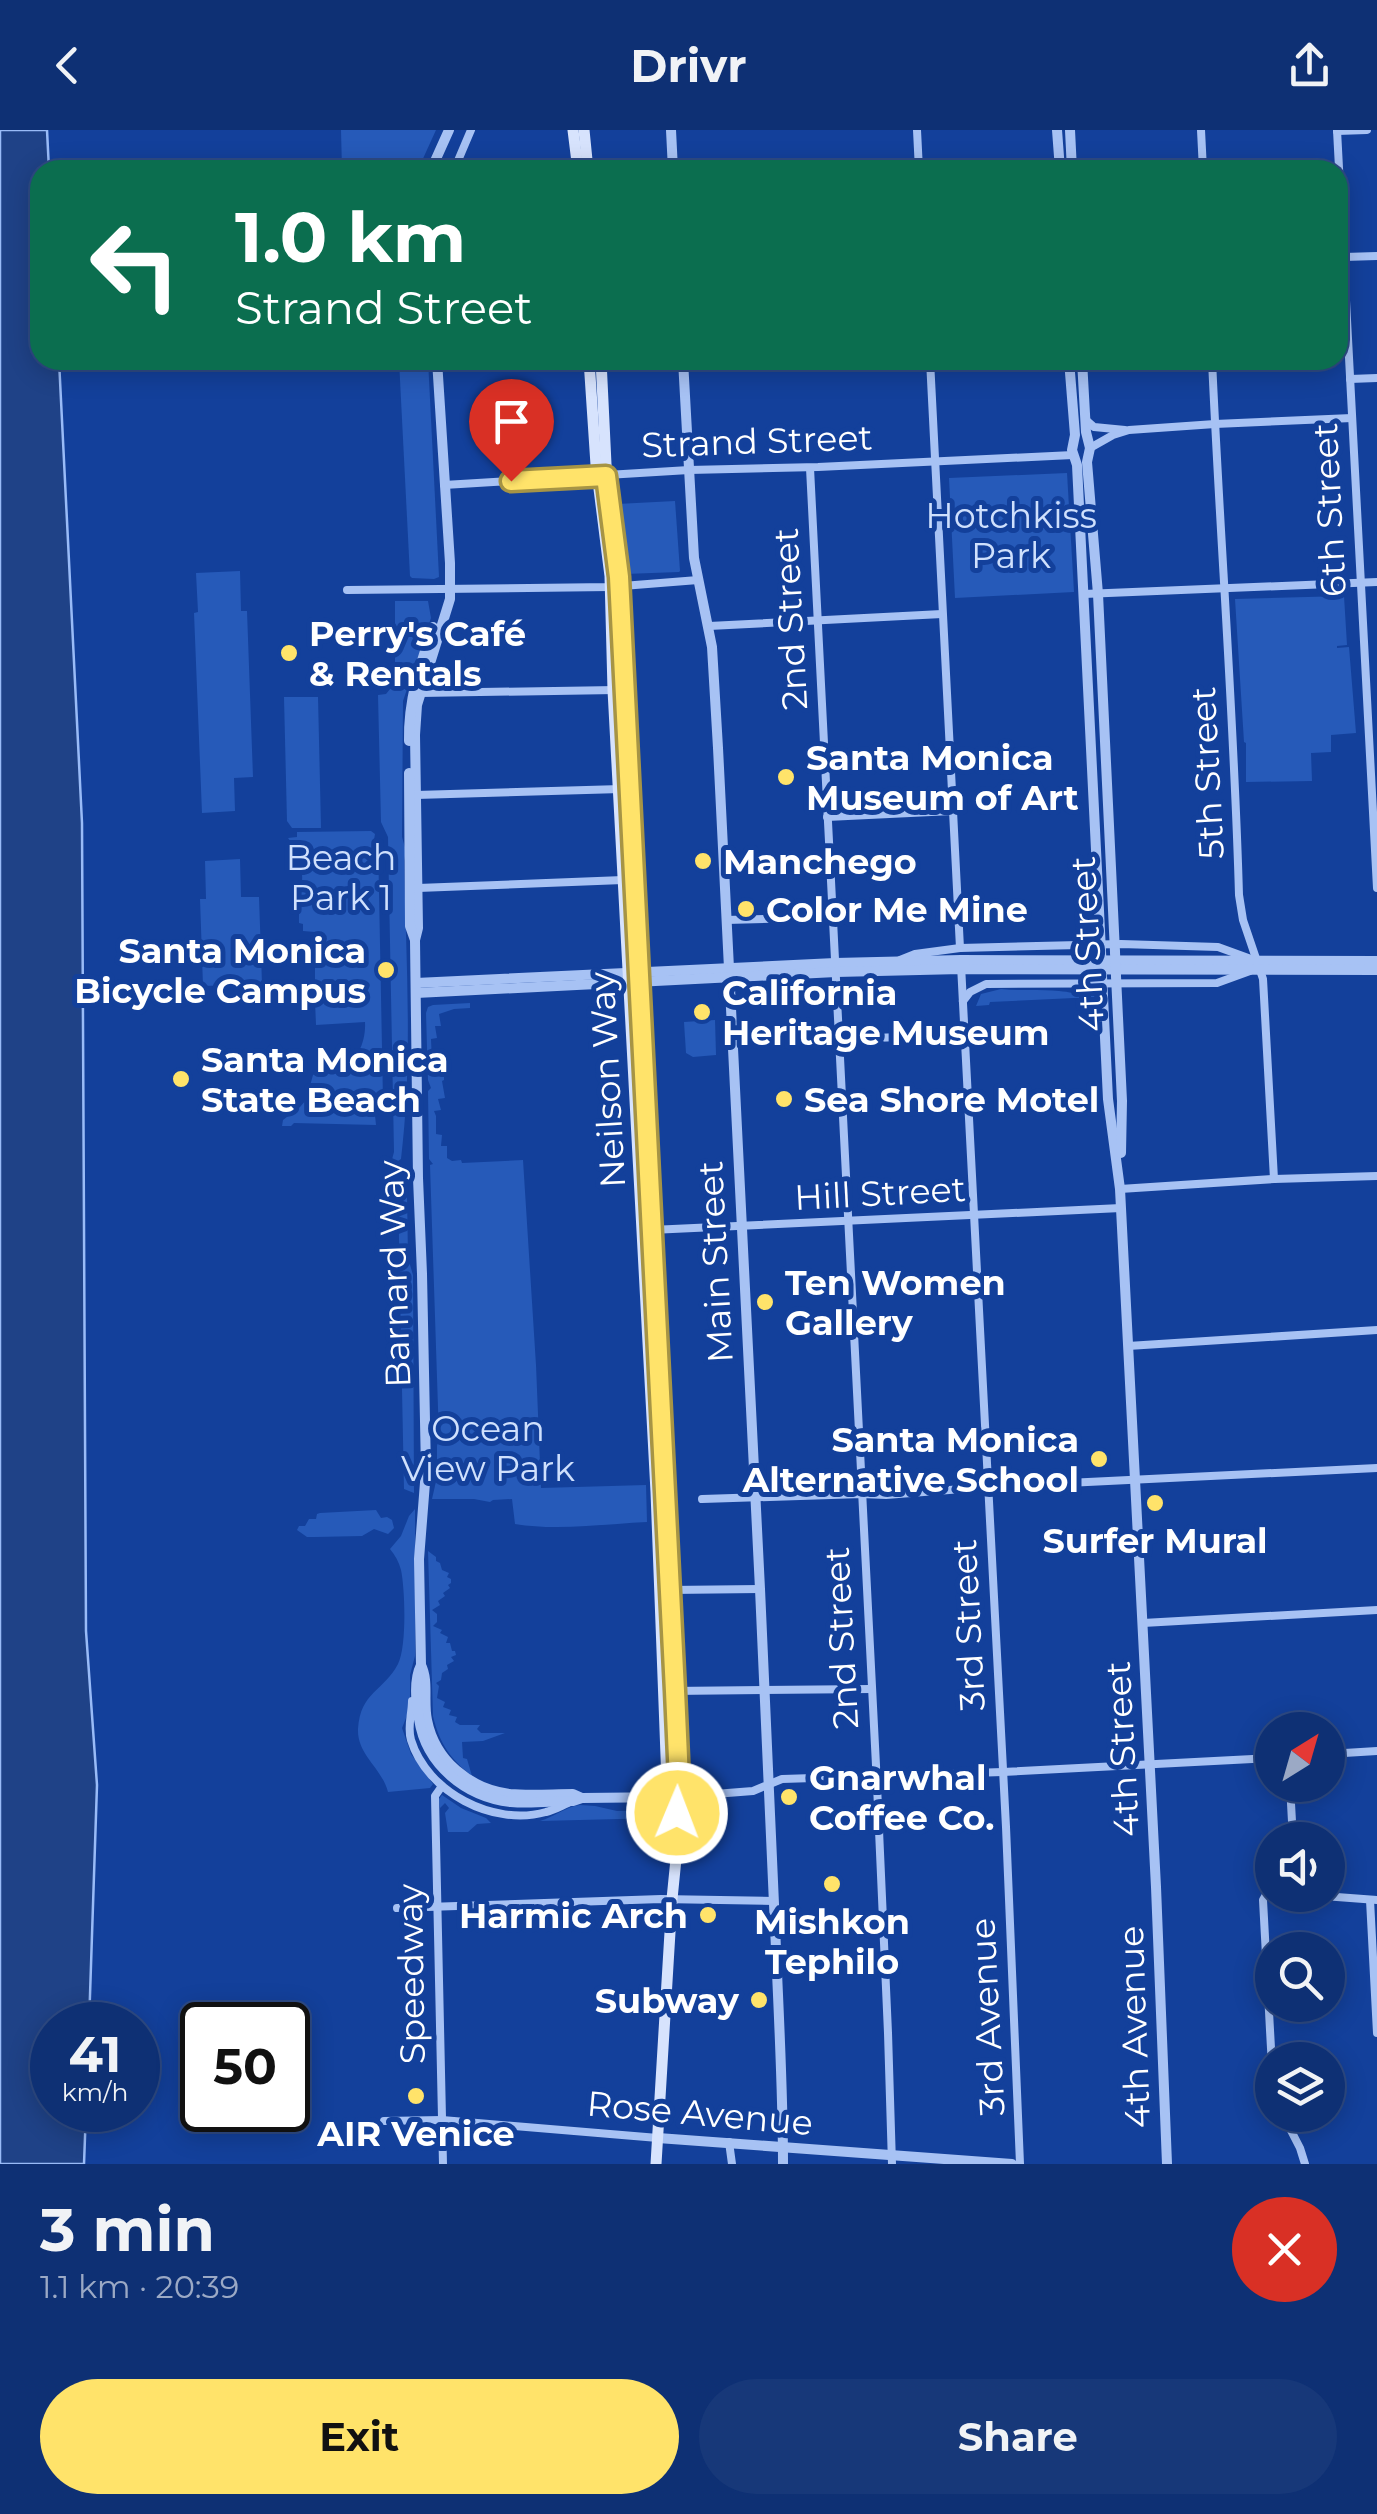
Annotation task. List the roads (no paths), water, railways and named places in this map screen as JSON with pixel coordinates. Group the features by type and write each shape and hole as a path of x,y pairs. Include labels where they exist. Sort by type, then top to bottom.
{"main road":[{"path":"573,130 577,160"},
{"path":"584,130 587,160"},
{"name":"Neilson Way","path":"590,370 615,587 669,1691 668,1782 676,1796 678,1850 656,2164"},
{"name":"Neilson Way","path":"601,370 602,476"}],"street":[{"path":"436,160 449,130"},
{"path":"458,160 471,130"},
{"path":"671,130 672,160"},
{"path":"917,130 920,160"},
{"path":"1057,130 1060,160"},
{"path":"1070,130 1072,160"},
{"path":"1201,130 1202,160"},
{"path":"1337,131 1367,130"},
{"name":"6th Street","path":"1337,131 1338,160"},
{"path":"1348,257 1377,256"},
{"name":"6th Street","path":"1348,338 1377,888"},
{"path":"438,370 450,563 448,589"},
{"name":"Main Street","path":"684,370 693,549 712,647 760,1589 783,2082 783,2164"},
{"name":"3rd Street","path":"930,370 1008,1867"},
{"name":"4th Street","path":"1070,370 1108,1099 1122,1208 1156,1887"},
{"name":"4th Street","path":"1083,370 1115,948 1122,1101 1120,1189"},
{"name":"5th Street","path":"1212,370 1239,895 1256,964 1274,1179"},
{"path":"1350,379 1377,378"},
{"path":"1085,418 1090,425 1129,430 1352,418"},
{"path":"1089,450 1082,440 1074,452 1082,459 1113,435 1129,430"},
{"name":"Strand Street","path":"444,485 1074,452"},
{"name":"2nd Street","path":"810,468 892,2160"},
{"path":"347,590 615,587 698,580"},
{"path":"1084,594 1377,582"},
{"name":"Barnard Way","path":"415,940 415,735 419,693 450,599 448,589"},
{"name":"Barnard Way","path":"448,589 417,675 408,720 426,1470 419,1559 419,1671 412,1687 409,1732 422,1763 442,1786 475,1806 509,1814 540,1814 577,1799 676,1796"},
{"path":"709,626 942,614"},
{"path":"419,693 619,689"},
{"path":"416,795 625,788"},
{"path":"828,817 952,811"},
{"path":"418,888 629,880"},
{"path":"726,920 831,917"},
{"path":"416,988 836,967 1101,948 1218,947 1256,964"},
{"path":"961,959 986,984"},
{"path":"836,967 961,959 1377,970"},
{"path":"963,1000 986,984 1102,979 1217,983 1256,964 1377,960"},
{"path":"840,1038 964,1034"},
{"path":"1120,1189 1377,1176"},
{"name":"Hill Street","path":"646,1230 1122,1208"},
{"path":"1128,1346 1377,1330"},
{"path":"702,1499 886,1495 1377,1468"},
{"path":"664,1590 760,1589"},
{"path":"1142,1623 1377,1610"},
{"name":"Barnard Way","path":"419,1671 425,1675 430,1730 442,1754 458,1772 482,1787 504,1793 574,1794 577,1799"},
{"path":"669,1691 871,1689"},
{"path":"1345,1753 1377,1751"},
{"path":"676,1796 753,1791 782,1779 1255,1759"},
{"name":"Speedway","path":"442,1786 435,1796 443,2164"},
{"name":"3rd Avenue","path":"1008,1867 1020,2164"},
{"name":"4th Avenue","path":"1156,1887 1168,2164"},
{"path":"1345,1898 1374,1900 1377,2033"},
{"path":"397,1908 672,1899 774,1901"},
{"path":"1265,1912 1271,2042"},
{"name":"Rose Avenue","path":"384,2121 442,2120 730,2142 892,2160 1012,2164"},
{"path":"1292,2132 1304,2164"},
{"path":"730,2142 732,2164"}],"place":[{"name":"Perry's Café & Rentals","path":"289,653"},
{"name":"Santa Monica Museum of Art","path":"786,777"},
{"name":"Manchego","path":"703,861"},
{"name":"Color Me Mine","path":"746,909"},
{"name":"Santa Monica Bicycle Campus","path":"386,970"},
{"name":"California Heritage Museum","path":"702,1012"},
{"name":"Santa Monica State Beach","path":"181,1079"},
{"name":"Sea Shore Motel","path":"784,1099"},
{"name":"Ten Women Gallery","path":"765,1302"},
{"name":"Santa Monica Alternative School","path":"1099,1459"},
{"name":"Surfer Mural","path":"1155,1503"},
{"name":"Gnarwhal Coffee Co.","path":"789,1797"},
{"name":"Mishkon Tephilo","path":"832,1884"},
{"name":"Harmic Arch","path":"708,1915"},
{"name":"Subway","path":"759,2000"},
{"name":"AIR Venice","path":"416,2096"}],"park label":[{"name":"Hotchkiss Park","path":"1011,535"},
{"name":"Beach Park 1","path":"341,877"},
{"name":"Ocean View Park","path":"488,1448"}]}
